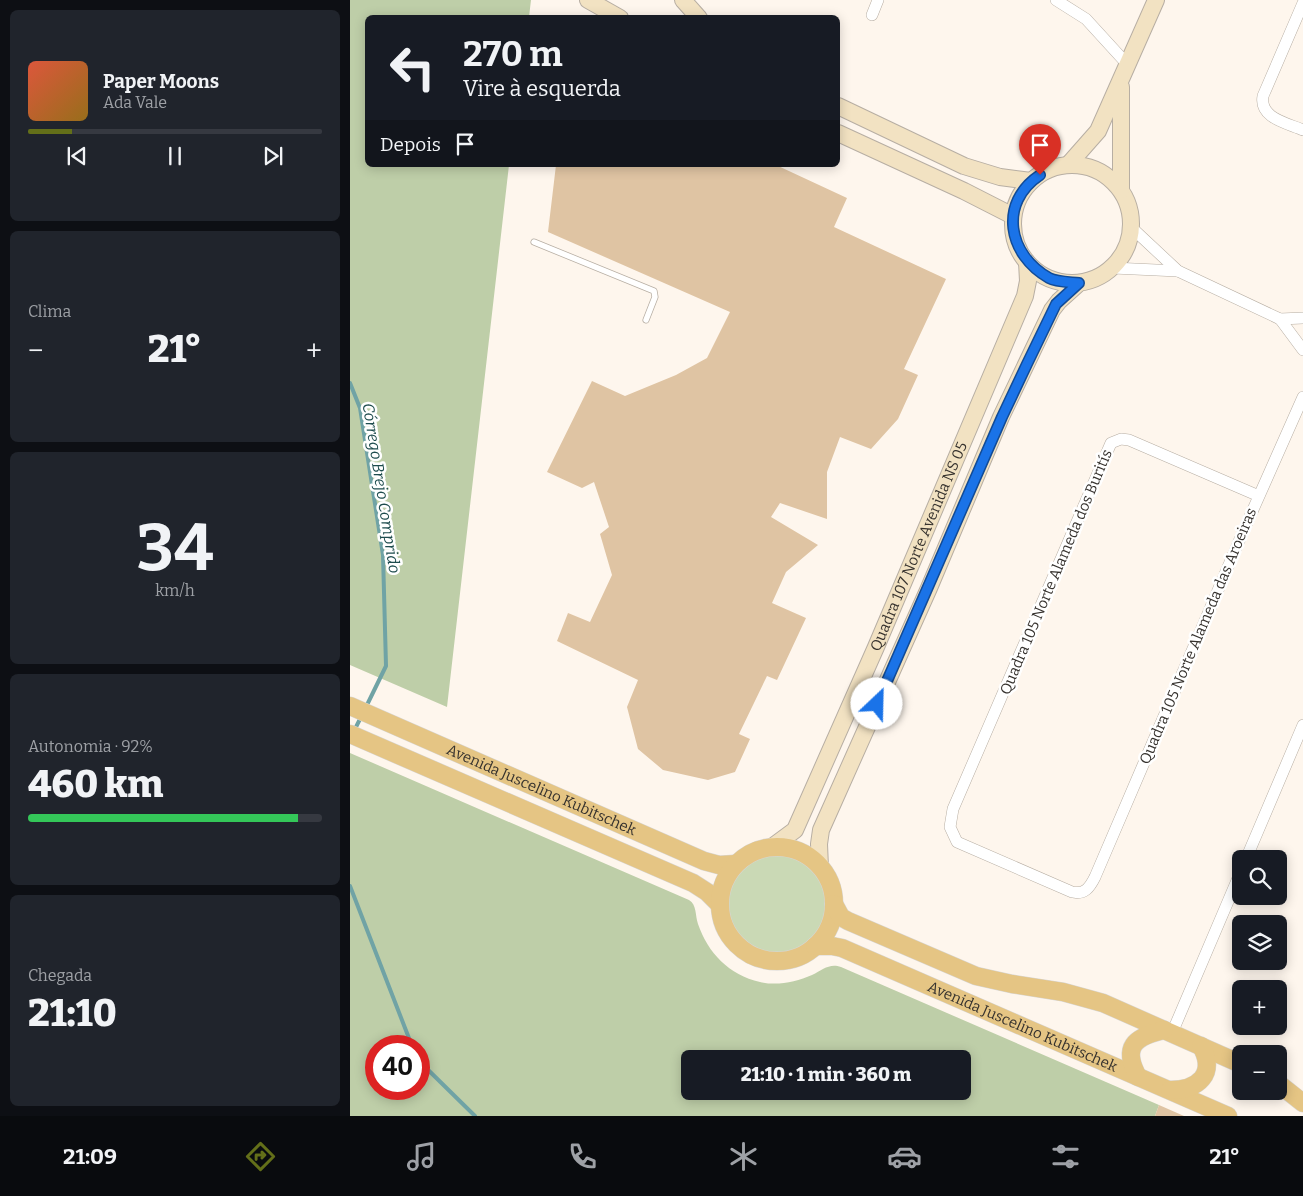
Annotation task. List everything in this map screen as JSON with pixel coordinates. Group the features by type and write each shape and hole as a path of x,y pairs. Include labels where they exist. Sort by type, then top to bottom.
{"main road":[{"name":"Avenida Juscelino Kubitschek","path":"350,706 704,861 719,865 735,864"},
{"name":"Avenida Juscelino Kubitschek","path":"350,734 693,883 707,892 719,904"},
{"path":"772,847 786,847 799,851 820,867 830,883 834,904 830,926 815,946 802,955 784,960 766,960 751,955 737,945 726,931 719,904 723,884 735,864 752,852 772,847"},
{"name":"Avenida Juscelino Kubitschek","path":"834,904 845,920 976,976 1084,996 1232,1060"},
{"name":"Avenida Juscelino Kubitschek","path":"815,946 842,948 1228,1116"},
{"path":"1138,1077 1131,1058 1134,1044 1144,1035 1168,1031"},
{"path":"1167,1089 1192,1087 1202,1078 1207,1064 1201,1046"},
{"path":"1287,1090 1303,1103"}],"street":[{"path":"588,0 615,15"},
{"path":"683,0 696,15"},
{"path":"872,15 878,0"},
{"path":"1056,0 1086,19 1128,65"},
{"path":"1068,165 1098,131 1156,0"},
{"path":"1303,2 1263,96 1262,103 1262,108 1270,115 1303,130"},
{"path":"1121,82 1121,190"},
{"path":"840,107 964,166 1000,177 1031,181"},
{"path":"840,134 964,191 1013,216"},
{"path":"1068,165 1088,167 1106,176 1121,190 1130,208 1132,228 1126,250 1113,268 1097,278 1079,283 1050,279 1027,262 1018,248 1013,233 1013,216 1019,197 1031,181 1048,170 1068,165"},
{"path":"1132,228 1178,271 1280,319 1303,318"},
{"name":"Quadra 107 Norte Avenida NS 05","path":"772,847 795,830 876,647 1025,296 1028,281 1027,262"},
{"path":"1113,268 1178,271"},
{"name":"Quadra 107 Norte Avenida NS 05","path":"820,867 819,844 821,830 929,588 1002,417 1052,310 1079,283"},
{"path":"1280,319 1303,350"},
{"name":"Quadra 105 Norte Alameda das Aroeiras","path":"1095,877 1303,397"},
{"name":"Quadra 105 Norte Alameda dos Buritís","path":"1095,877 1085,891 1072,892 962,845 953,837 949,820 1112,443 1121,439 1129,440 1259,496"},
{"path":"1250,850 1303,725"},
{"path":"1168,1031 1232,891"}],"lane":[{"path":"534,242 654,292 655,297 646,320"}],"green space":[{"path":"350,0 531,0 529,15 365,15 365,167 509,167 447,707 350,665"},
{"path":"350,753 689,900 695,907 702,935 714,953 729,968 749,979 773,984 786,983 806,977 829,966 841,967 1159,1105 1155,1116 350,1116"},
{"path":"776,853 795,857 812,868 823,885 827,904 823,923 812,940 795,951 776,955 757,951 740,940 729,923 725,904 729,885 740,868 757,857"}],"building":[{"path":"556,167 780,167 847,198 834,227 946,279 904,369 918,375 898,419 871,449 840,437 827,472 827,519 780,503 771,517 818,545 786,572 772,603 806,618 777,680 767,676 739,734 750,739 735,772 708,780 663,770 638,749 627,707 638,680 557,641 568,613 590,622 612,575 600,534 609,527 594,482 582,488 547,472 592,381 625,396 676,375 707,358 730,312 548,232"},
{"path":"1159,1105 1184,1116 1155,1116"}],"waterway":[{"name":"Córrego Brejo Comprido","path":"350,383 360,408 383,555 386,666 365,709"},
{"name":"Córrego Brejo Comprido","path":"354,731 361,717"},
{"name":"Córrego Brejo Comprido","path":"350,886 408,1035"},
{"name":"Córrego Brejo Comprido","path":"430,1072 475,1116"}],"route":[{"path":"877,704 1002,417 1052,310 1079,283 1050,279 1027,262 1018,248 1013,233 1013,216 1019,197 1031,181 1040,175"}]}
